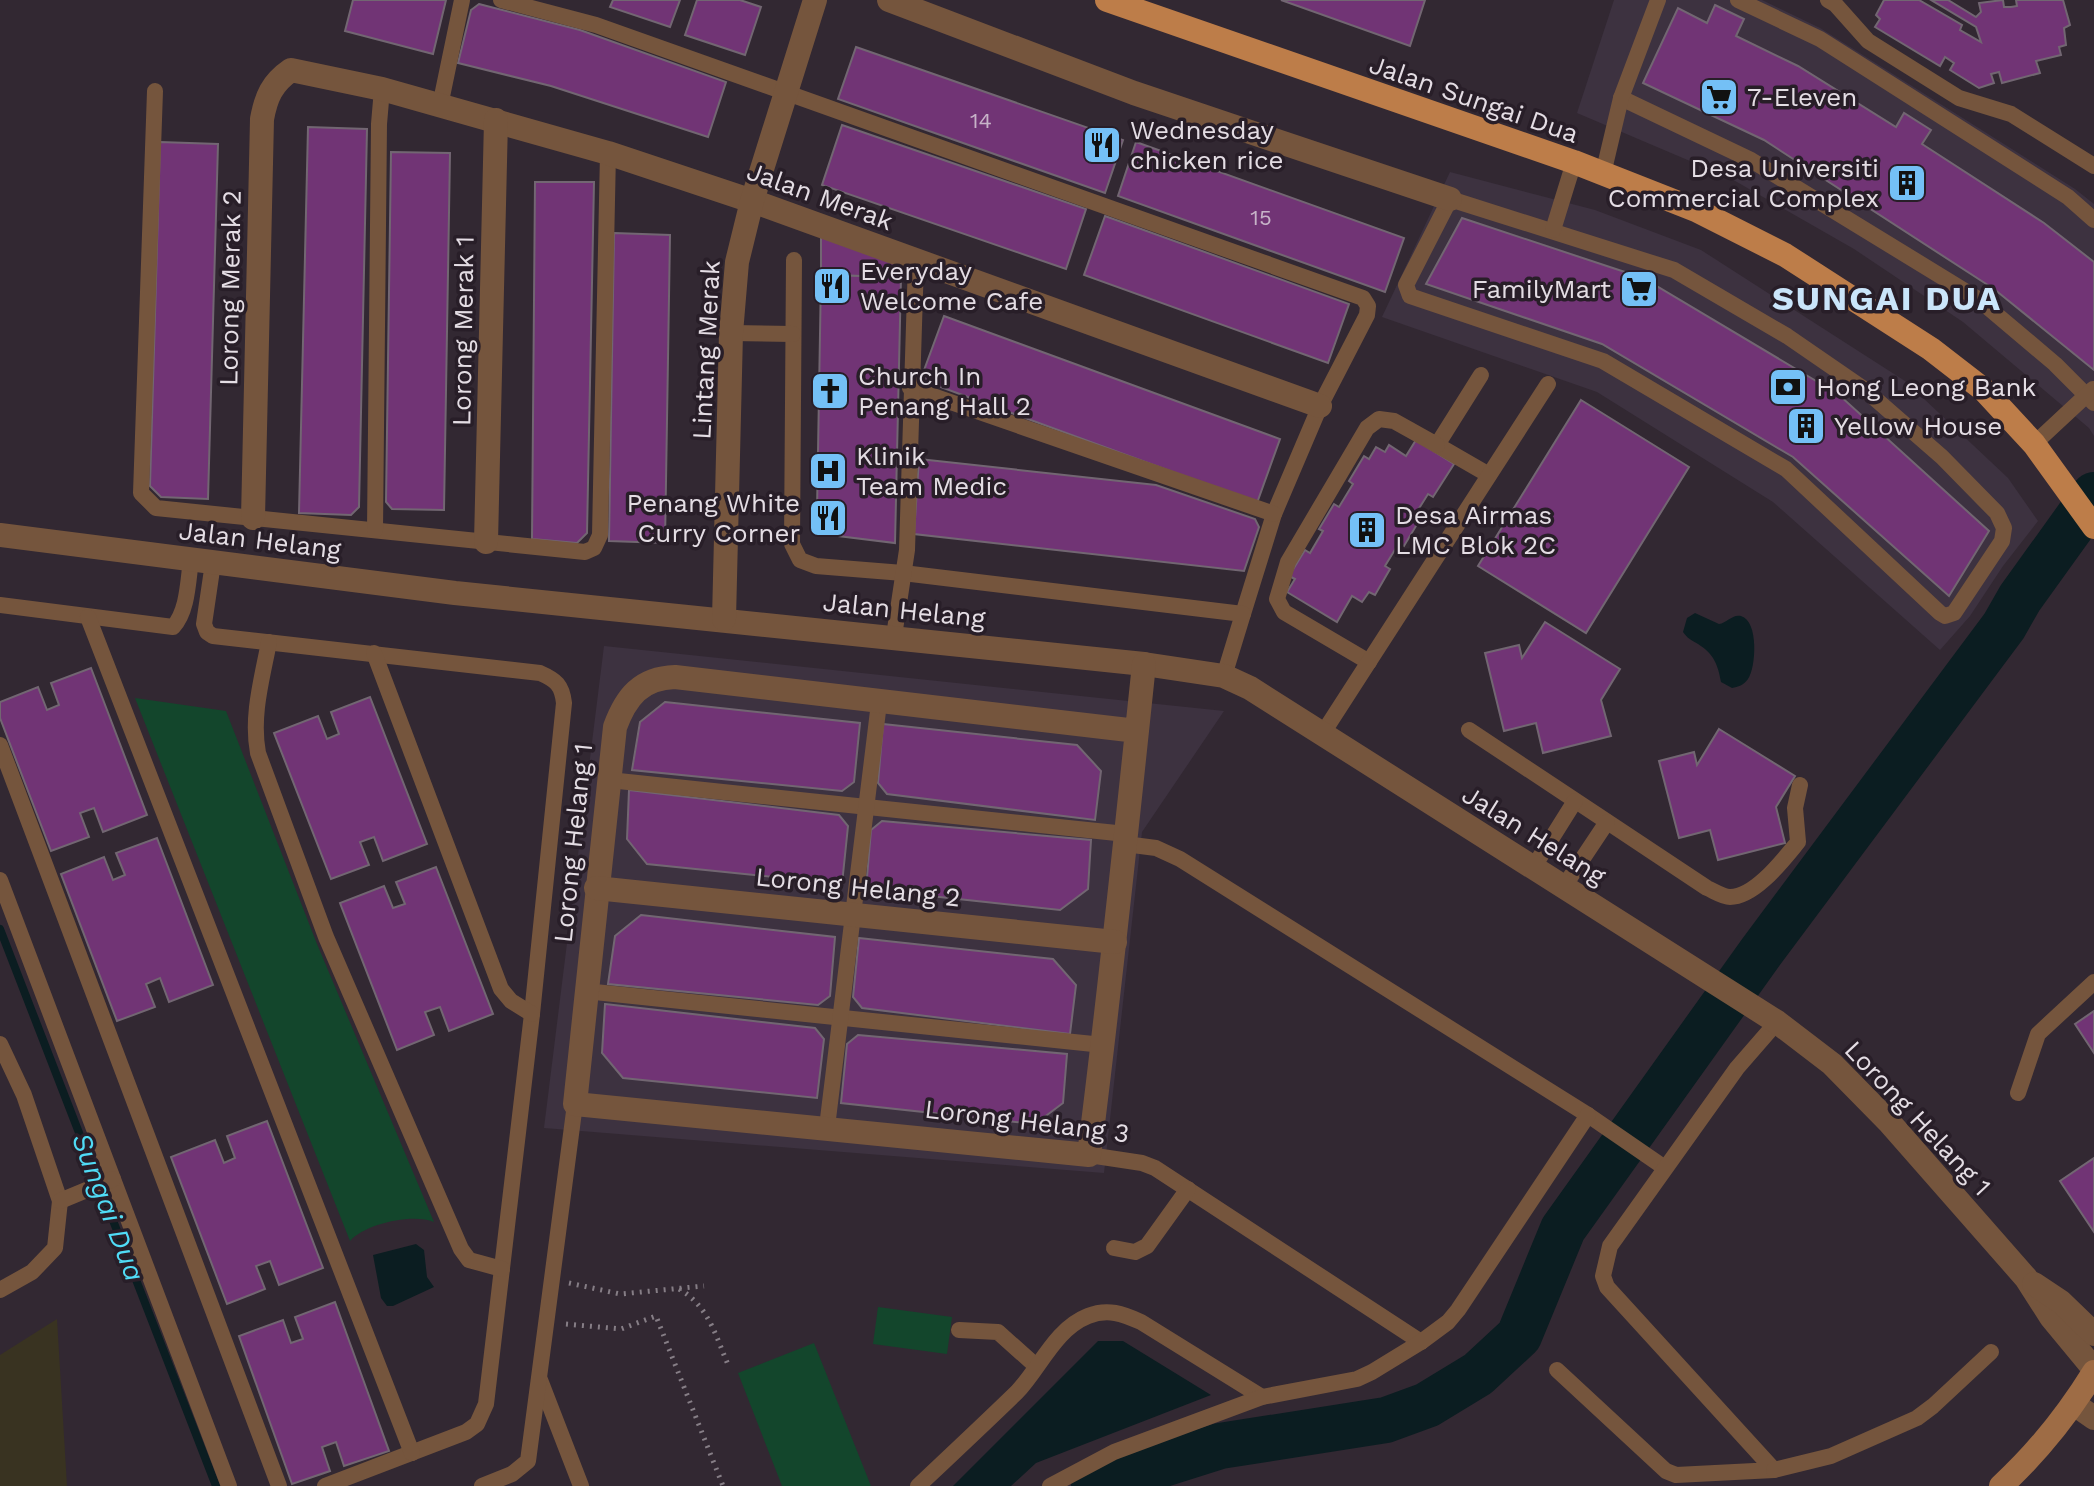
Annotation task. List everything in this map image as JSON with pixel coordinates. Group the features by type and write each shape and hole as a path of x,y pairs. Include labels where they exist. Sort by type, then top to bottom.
{"main road":[{"name":"Jalan Sungai Dua","path":"1107,0 1574,162 1696,210 1785,255 1874,310 1984,390 2034,444 2066,484 2094,527"}],"street":[{"name":"Lintang Merak","path":"724,619 731,333 737,262 752,201 815,0"},
{"path":"889,0 1134,93 1450,199"},
{"name":"Jalan Merak","path":"291,70 382,89 608,153 752,201 1320,406"},
{"name":"Lorong Merak 2","path":"253,518 262,119 269,92 279,78 291,70"},
{"name":"Lorong Merak 1","path":"486,542 496,120"},
{"name":"Jalan Helang","path":"0,535 455,593 894,636 1224,676 1250,688 1323,733 1563,888 1718,983"},
{"path":"1089,1155 1144,664"},
{"name":"Lorong Helang 1","path":"575,1104 615,727 622,707 633,692 661,678 1137,731"},
{"name":"Lorong Helang 2","path":"596,888 1115,942"},
{"name":"Lorong Helang 1","path":"1718,983 1755,1006 1832,1064 1889,1122 2026,1278 2051,1317 2094,1370"},
{"name":"Lorong Helang 3","path":"575,1104 1089,1155"},
{"name":"Lorong Helang 1","path":"2026,1278 2061,1302 2094,1334"},
{"path":"2001,1486 2043,1444 2084,1411 2094,1370"}],"lane":[{"path":"440,106 462,0"},
{"path":"501,0 596,25 1363,298 1368,306 1367,315 1320,406 1274,514 1224,676"},
{"path":"1603,174 1621,98 1658,0"},
{"path":"1738,0 1820,39 2068,197 2094,220"},
{"path":"1828,0 1868,41 1959,98 2011,114 2094,166"},
{"path":"375,530 379,124 382,89"},
{"path":"155,91 141,493 156,508 585,552 594,548 600,535 608,153"},
{"path":"1621,98 1751,160 1978,299 2092,395 2034,444"},
{"path":"1553,230 1574,162"},
{"path":"1450,199 1674,270 1787,336 1864,389 1942,457 1997,513 2004,528 2002,541 1954,613 1945,616 1940,613 1786,469 1603,361 1410,296 1406,285 1450,199"},
{"path":"794,260 792,544 800,560 816,566 903,573 1243,614"},
{"path":"894,636 907,550 916,261"},
{"path":"731,333 793,334"},
{"path":"1437,445 1481,375"},
{"path":"1323,733 1548,384"},
{"path":"910,388 1274,514"},
{"path":"1369,662 1284,612 1277,599 1288,562 1367,428 1379,419 1394,421 1489,475"},
{"path":"0,605 173,627 178,622 202,561"},
{"path":"202,561 204,624 213,636 540,673 558,682 563,692 532,1014 486,1404 477,1424 466,1432 325,1486"},
{"path":"88,617 412,1453"},
{"path":"269,642 254,723 258,753 326,937 461,1249 469,1260 502,1269"},
{"path":"374,653 501,989 511,1001 532,1014"},
{"path":"827,1127 879,703"},
{"path":"1469,730 1707,888 1729,897 1748,893 1798,842 1795,808 1800,785"},
{"path":"0,745 279,1486"},
{"path":"609,780 1126,839 1156,848 1180,859 1588,1115 1665,1168"},
{"path":"1533,868 1575,801"},
{"path":"1563,888 1607,822"},
{"path":"0,880 229,1486"},
{"path":"2018,1093 2038,1034 2094,982"},
{"path":"585,991 1103,1045"},
{"path":"1774,1470 1607,1287 1603,1276 1610,1246 1737,1068 1777,1022"},
{"path":"0,1044 24,1095 60,1201 55,1248 32,1272 0,1290"},
{"name":"Lorong Helang 1","path":"482,1486 512,1474 528,1461 575,1104"},
{"path":"1050,1486 1114,1452 1262,1397 1357,1379 1388,1364 1421,1342 1448,1322 1458,1310 1588,1115"},
{"name":"Lorong Helang 3","path":"1089,1155 1142,1163 1188,1189 1421,1342"},
{"path":"60,1201 112,1179"},
{"path":"1114,1248 1135,1252 1147,1246 1188,1189"},
{"path":"918,1486 1020,1389 1069,1328 1085,1317 1104,1311 1123,1314 1141,1322 1262,1397"},
{"path":"959,1330 998,1332 1036,1366"},
{"path":"1557,1370 1666,1471 1676,1475 1774,1470 1831,1456 1917,1418 1991,1352"},
{"path":"539,1378 581,1486"}],"path":[{"path":"587,1286 620,1294 704,1286"},
{"path":"679,1288 695,1298 705,1312 729,1367"},
{"path":"547,1322 621,1329 656,1316 723,1486"}],"shaded area":[{"path":"1614,0 1762,0 1820,28 2094,204 2094,436 2089,428 1963,322 1854,249 1730,178 1577,113"},
{"path":"1450,172 1595,210 1701,250 1905,381 2008,478 2038,521 1970,616 1940,650 1773,502 1597,392 1382,317"},
{"path":"1695,613 1719,624 1738,616 1747,620 1753,635 1754,656 1751,673 1743,684 1732,688 1721,682 1712,656 1683,632 1687,618"},
{"path":"604,646 1224,711 1142,832 1104,1173 544,1128"},
{"path":"416,1244 424,1250 427,1277 434,1287 387,1306 381,1298 373,1255"},
{"path":"57,1319 67,1486 0,1486 0,1355"},
{"path":"1098,1341 1123,1341 1211,1395 1036,1463 1011,1486 953,1486"}],"green space":[{"path":"135,698 226,711 317,944 434,1222 414,1219 389,1222 366,1230 350,1241"},
{"path":"878,1307 952,1317 947,1354 873,1344"},
{"path":"814,1343 871,1486 782,1486 738,1373"}],"building":[{"path":"353,0 446,0 433,54 345,31"},
{"path":"613,0 680,0 670,27 610,7"},
{"path":"697,0 740,0 761,7 745,55 685,35"},
{"path":"1281,0 1425,0 1410,46"},
{"path":"1884,0 1919,0 1962,25 1960,30 1981,42 1976,27 1931,0 1948,0 1976,17 1981,12 1979,3 2003,0 2004,7 2011,7 2017,6 2016,0 2063,0 2070,25 2064,28 2066,45 2059,47 2061,55 2036,61 2040,73 2002,83 1999,72 1991,74 1994,83 1979,88 1950,70 1954,63 1945,57 1940,66 1875,27 1880,19 1876,15"},
{"path":"479,4 580,30 726,82 708,137 551,86 458,63 471,10"},
{"name":"Desa Universiti Commercial Complex","path":"1715,5 1744,19 1736,36 1798,66 1896,127 1904,113 1931,130 1922,144 2044,223 2094,262 2094,370 1994,289 1764,140 1643,83 1678,8 1707,23"},
{"path":"856,47 1123,140 1105,193 838,99"},
{"path":"842,125 1086,209 1066,269 822,185"},
{"path":"308,127 367,129 359,507 351,515 299,513"},
{"path":"160,142 218,144 208,499 161,497 150,486"},
{"path":"1136,142 1404,238 1385,292 1118,196"},
{"path":"391,152 450,153 444,510 392,509 386,502"},
{"path":"535,182 594,182 587,533 577,543 532,539"},
{"path":"1105,216 1349,304 1328,363 1084,275"},
{"name":"Yellow House","path":"1462,218 1643,278 1838,394 1989,531 1949,596 1793,457 1602,344 1426,284"},
{"path":"614,233 670,235 665,543 609,541"},
{"path":"821,237 901,265 901,277 821,275"},
{"path":"821,275 901,277 895,543 838,536 817,511"},
{"path":"944,316 1280,439 1257,503 927,382 923,373"},
{"path":"1581,400 1689,467 1586,633 1478,566"},
{"name":"Desa Airmas LMC Blok 2C","path":"1416,440 1454,464 1433,497 1428,494 1413,518 1419,521 1404,546 1399,543 1385,566 1390,569 1375,595 1369,592 1362,602 1352,596 1337,622 1287,592 1295,579 1289,576 1305,550 1310,553 1323,531 1319,529 1334,504 1339,507 1353,484 1349,481 1364,456 1369,459 1376,447 1385,452 1389,445 1406,456"},
{"path":"919,459 1156,485 1255,519 1259,527 1244,571 914,534"},
{"path":"1545,622 1620,669 1601,700 1611,736 1543,753 1536,723 1504,731 1485,653 1519,645 1522,658"},
{"path":"91,668 147,815 103,832 94,808 80,813 89,837 51,851 0,718 0,702 38,687 47,710 59,705 51,683"},
{"path":"370,697 427,844 383,861 374,837 360,842 369,865 331,879 274,733 318,716 327,739 339,734 331,712"},
{"path":"665,702 860,723 854,782 842,791 632,770 640,722"},
{"path":"883,724 1077,745 1101,771 1095,820 887,794 878,783"},
{"path":"1719,729 1795,776 1776,807 1785,843 1718,860 1710,830 1679,838 1659,761 1694,752 1697,765"},
{"path":"629,790 839,815 848,826 842,884 647,864 627,839"},
{"path":"882,821 1091,840 1088,889 1060,910 866,889 871,830"},
{"path":"157,838 213,985 169,1002 160,978 146,984 155,1007 117,1021 61,874 104,857 113,880 125,875 116,853"},
{"path":"436,867 493,1014 449,1031 440,1007 425,1012 434,1035 397,1050 340,903 384,886 393,908 405,904 396,882"},
{"path":"641,915 835,937 830,996 818,1005 608,984 615,936"},
{"path":"859,938 1053,959 1076,985 1070,1034 862,1008 853,997"},
{"path":"605,1004 815,1028 824,1039 817,1098 623,1078 602,1053"},
{"path":"2094,1011 2094,1053 2075,1024"},
{"path":"858,1035 1067,1054 1063,1103 1035,1124 841,1103 847,1044"},
{"path":"267,1121 323,1268 279,1285 270,1261 256,1266 265,1289 227,1304 171,1157 215,1140 224,1163 235,1158 227,1136"},
{"path":"2094,1158 2094,1232 2060,1181"},
{"path":"335,1302 389,1451 344,1466 336,1442 322,1447 330,1471 292,1484 239,1336 283,1320 291,1343 303,1339 295,1317"}],"waterway":[{"path":"1094,1486 1220,1446 1386,1420 1427,1405 1478,1374 1519,1336 1563,1229 1761,952 2004,626 2020,598 2094,495"},
{"name":"Sungai Dua","path":"0,929 216,1486"}],"place":[{"name":"7-Eleven","path":"1719,97"},
{"name":"Wednesday chicken rice","path":"1102,145"},
{"name":"Desa Universiti Commercial Complex","path":"1907,183"},
{"name":"Everyday Welcome Cafe","path":"832,286"},
{"name":"FamilyMart","path":"1639,289"},
{"name":"Hong Leong Bank","path":"1788,387"},
{"name":"Church In Penang Hall 2","path":"830,391"},
{"name":"Yellow House","path":"1806,426"},
{"name":"Klinik Team Medic","path":"828,471"},
{"name":"Penang White Curry Corner","path":"828,518"},
{"name":"Desa Airmas LMC Blok 2C","path":"1367,530"}],"district":[{"name":"SUNGAI DUA","path":"1887,298"}]}
